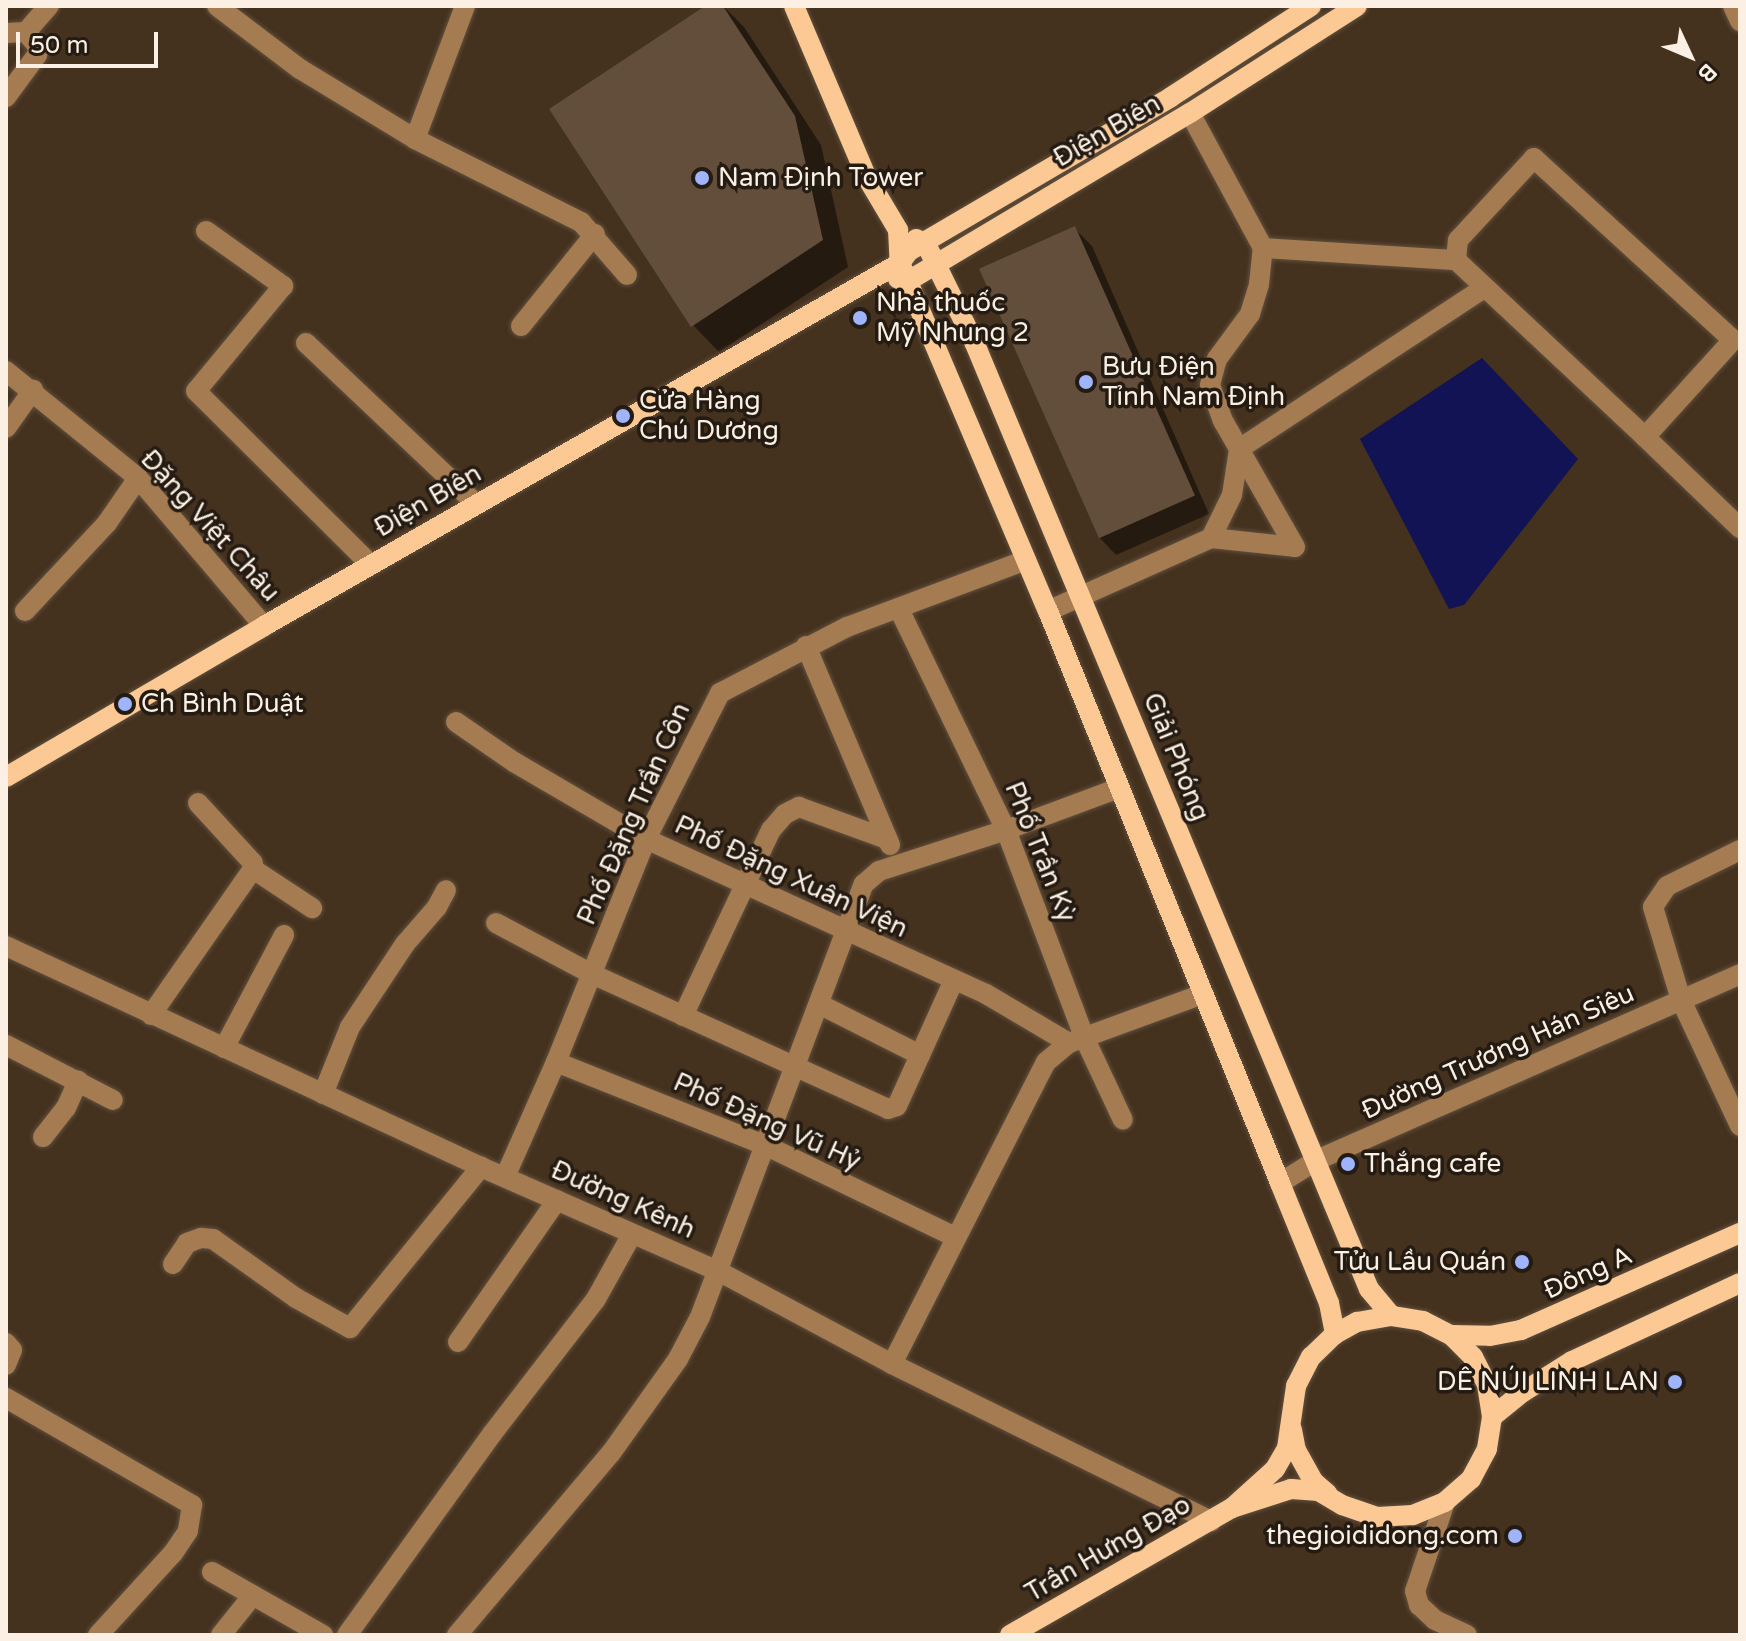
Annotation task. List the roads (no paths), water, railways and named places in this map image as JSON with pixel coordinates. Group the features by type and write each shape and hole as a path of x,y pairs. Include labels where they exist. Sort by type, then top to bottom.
{"main road":[{"path":"794,6 866,176 898,230 904,272 1048,611 1329,1303 1335,1334"},
{"name":"Điện Biên","path":"6,777 878,274 904,272 1311,6"},
{"name":"Điện Biên","path":"931,253 1190,113 1357,6"},
{"path":"898,230 931,253"},
{"name":"Giải Phóng","path":"931,253 975,344 1369,1289 1392,1316"},
{"name":"Đông A","path":"1451,1335 1490,1336 1521,1330 1740,1233"},
{"path":"1492,1417 1523,1392 1572,1361 1740,1283"},
{"path":"1392,1316 1423,1321 1451,1335 1473,1357 1487,1385 1492,1417 1487,1449 1471,1479 1445,1502 1413,1515 1377,1517 1342,1505 1319,1491 1291,1489 1232,1508 1275,1469 1287,1448 1296,1386 1318,1348 1335,1334 1357,1322 1392,1316"},
{"path":"1290,1418 1296,1450 1314,1482 1342,1505"},
{"name":"Trần Hưng Đạo","path":"1010,1635 1232,1508"}],"street":[{"path":"6,97 39,48 16,32 49,6"},
{"path":"217,6 300,69 415,139 581,222 595,234 627,275"},
{"path":"415,139 465,6"},
{"path":"1733,6 1740,21"},
{"path":"1048,611 1211,538 1295,547 1223,421 1210,385 1217,359 1250,314 1259,284 1263,248 1190,113"},
{"path":"1456,260 1458,240 1534,158 1722,329 1733,340 1645,437"},
{"path":"206,231 283,286 196,391 371,565"},
{"path":"521,326 595,234"},
{"path":"1263,248 1456,260 1483,289 1740,528"},
{"path":"1211,538 1232,495 1239,449 1483,289"},
{"path":"306,343 476,504"},
{"name":"Đặng Việt Châu","path":"6,371 138,478 264,626"},
{"path":"6,428 33,390"},
{"path":"25,611 107,523 138,478"},
{"name":"Phố Đặng Trần Côn","path":"505,1177 556,1062 646,839 720,693 806,646 1026,560"},
{"name":"Phố Trần Kỳ","path":"899,609 1006,830 1077,1041 1123,1120"},
{"path":"806,646 898,864"},
{"name":"Phố Đặng Xuân Viện","path":"456,722 526,769 646,839 746,882 953,982 986,994 1077,1041"},
{"path":"457,1635 611,1453 678,1359 718,1271 765,1145 798,1068 864,884 879,871 1006,830 1119,788"},
{"path":"151,1015 253,869 253,863 198,803"},
{"path":"683,1016 771,830 785,814 799,807 887,839"},
{"path":"1740,850 1667,886 1657,896 1653,907 1681,1000 1733,1093 1740,1126"},
{"path":"253,869 312,908"},
{"path":"323,1094 350,1027 405,944 437,907 446,890"},
{"path":"496,923 592,974 888,1109 897,1106 953,982"},
{"path":"224,1048 284,935"},
{"name":"Đường Kênh","path":"8,952 718,1271 892,1364 1211,1521"},
{"name":"Đường Trương Hán Siêu","path":"1280,1183 1317,1160 1740,974"},
{"path":"892,1364 1046,1062 1077,1041 1203,994"},
{"path":"821,1005 920,1055"},
{"path":"6,1045 113,1100"},
{"name":"Phố Đặng Vũ Hỷ","path":"556,1062 765,1145 955,1237"},
{"path":"43,1137 66,1108 78,1081"},
{"path":"173,1264 187,1243 201,1238 213,1239 296,1298 350,1328 481,1167"},
{"path":"458,1342 557,1200"},
{"path":"347,1635 492,1434 596,1299 632,1234"},
{"path":"6,1343 12,1350 6,1365"},
{"path":"6,1398 192,1505 188,1531 173,1553 98,1635"},
{"path":"1445,1502 1415,1591 1419,1605 1435,1620 1467,1635"},
{"path":"212,1572 323,1635"},
{"path":"221,1635 253,1595"}],"place":[{"name":"Nam Định Tower","path":"702,178"},
{"name":"Nhà thuốc Mỹ Nhung 2","path":"860,318"},
{"name":"Bưu Điện Tỉnh Nam Định","path":"1086,382"},
{"name":"Cửa Hàng Chú Dương","path":"623,416"},
{"name":"Ch Bình Duật","path":"125,704"},
{"name":"Thắng cafe","path":"1348,1164"},
{"name":"Tửu Lầu Quán","path":"1522,1262"},
{"name":"DÊ NÚI LINH LAN","path":"1675,1382"},
{"name":"thegioididong.com","path":"1515,1536"}]}
